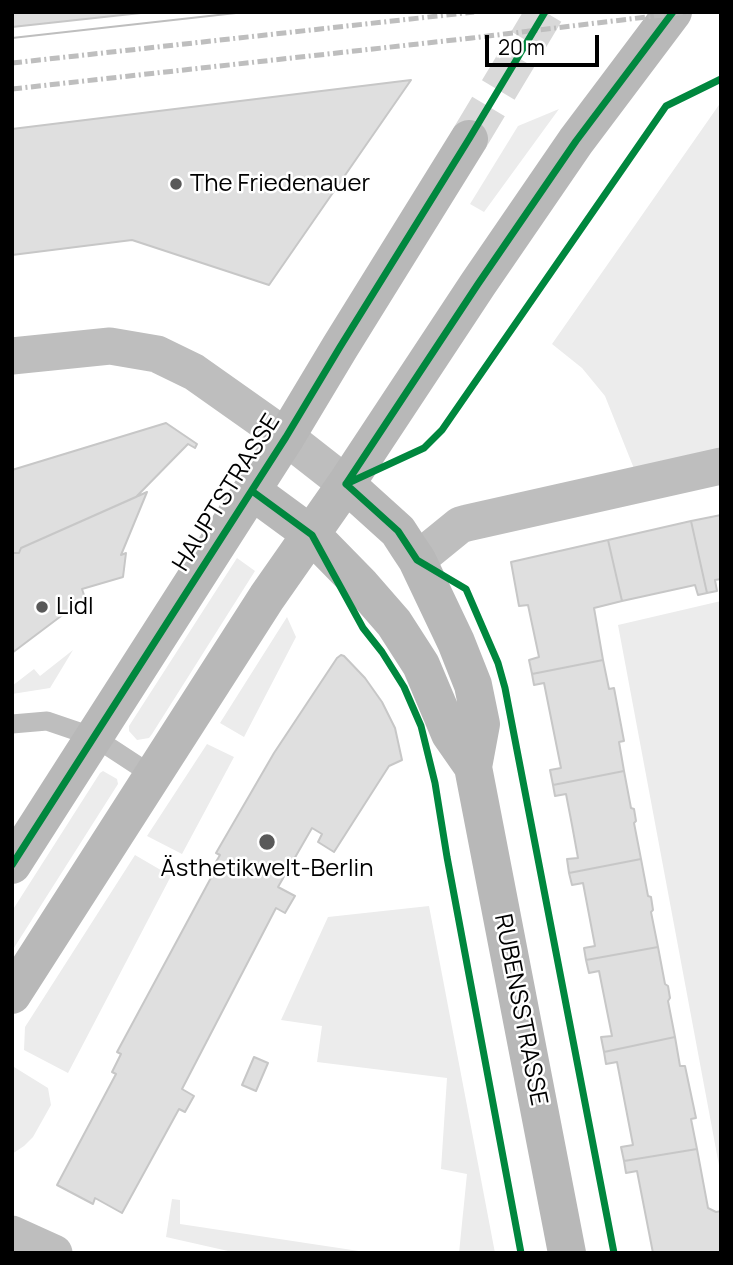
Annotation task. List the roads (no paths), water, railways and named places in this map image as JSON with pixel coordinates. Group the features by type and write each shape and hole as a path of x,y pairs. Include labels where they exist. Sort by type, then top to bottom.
{"street":[{"path":"12,995 267,597 312,535 568,152 673,12"},
{"name":"HAUPTSTRASSE","path":"12,864 252,491 469,139"},
{"path":"12,356 110,346 157,354 194,372 286,437 346,484"},
{"path":"417,560 460,525 721,466"},
{"name":"RUBENSSTRASSE","path":"346,484 398,531 417,560 473,685 481,724 473,768 567,1253"},
{"name":"RUBENSSTRASSE","path":"252,491 312,535 394,623 421,665 450,734 473,768"},
{"path":"12,1234 54,1253"}],"lane":[{"path":"12,724 47,720 94,737 152,775"}],"tunnel":[{"path":"469,139 545,12"}],"tram line":[{"path":"12,38 245,12"}],"railway":[{"path":"12,63 474,12"},
{"path":"12,89 688,12"}],"place":[{"name":"The Friedenauer","path":"176,184"},
{"name":"Lidl","path":"42,607"},
{"name":"Ästhetikwelt-Berlin","path":"267,842"}]}
